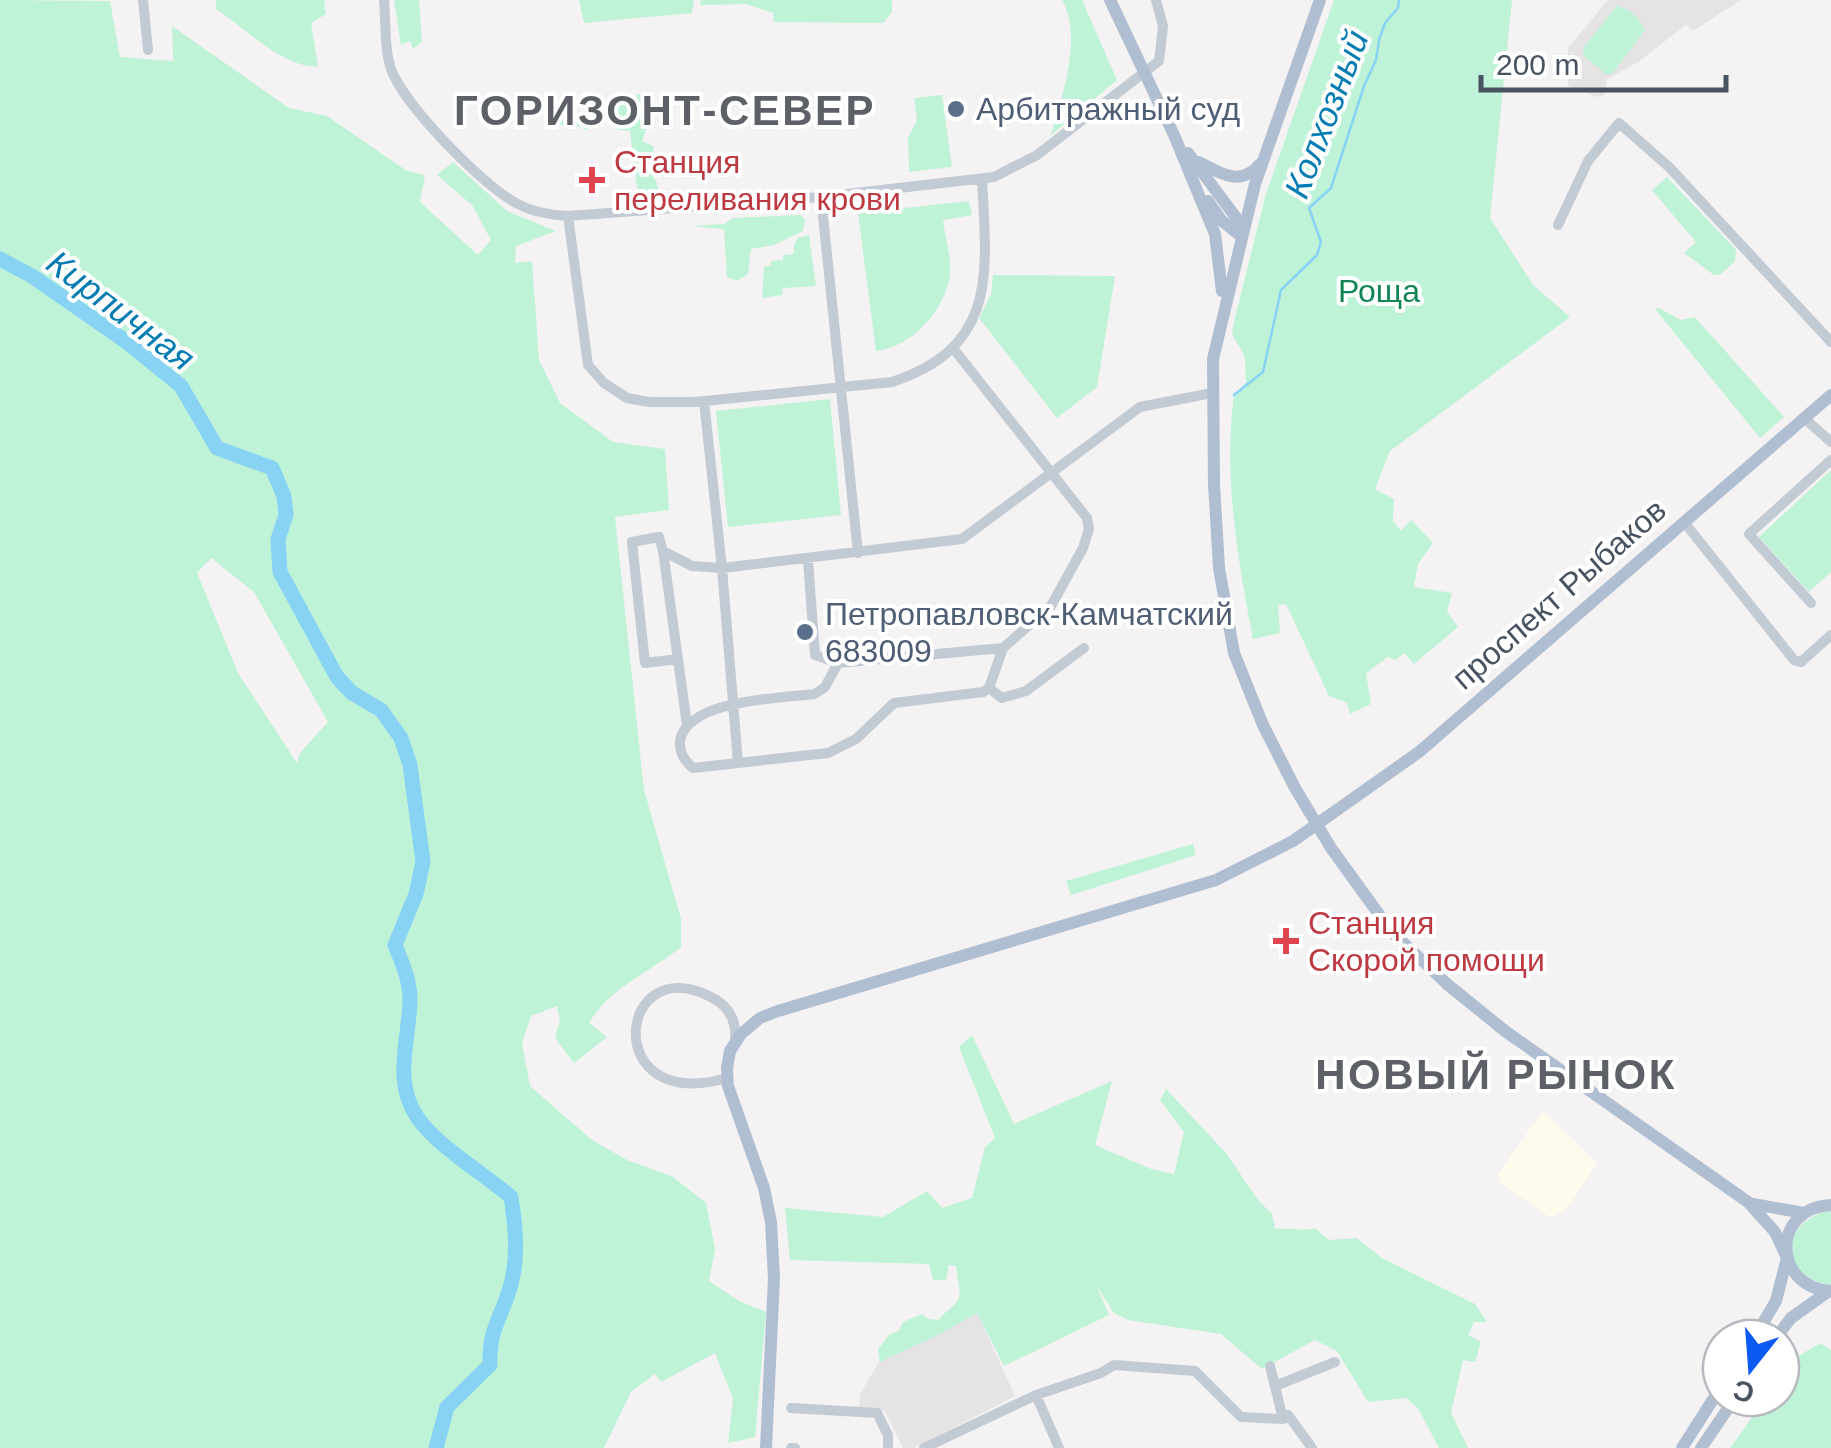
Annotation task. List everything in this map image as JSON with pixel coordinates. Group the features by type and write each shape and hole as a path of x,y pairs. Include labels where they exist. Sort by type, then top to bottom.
{"main road":[{"path":"1110,0 1142,73 1221,220 1242,232"},
{"path":"1320,0 1264,158 1212,359 1218,568 1234,653 1263,725 1317,826 1391,931 1446,984 1604,1103 1748,1202 1775,1232 1796,1275 1807,1284 1831,1291"},
{"path":"1192,166 1240,178 1257,169 1264,158"},
{"path":"1192,166 1218,248 1223,309"},
{"name":"проспект Рыбаков","path":"734,1042 747,1027 778,1011 1216,880 1265,857 1317,826 1419,752 1831,395"},
{"path":"734,1042 727,1078 772,1222 774,1278 766,1448"},
{"path":"1766,1318 1776,1301 1789,1233 1831,1192"},
{"path":"1748,1202 1773,1210 1817,1208"},
{"path":"1790,1318 1831,1291"},
{"path":"1682,1448 1701,1418"},
{"path":"1700,1448 1720,1418"}],"street":[{"path":"143,0 148,50"},
{"path":"384,0 390,66 416,108 498,191 526,208 568,216 821,197 999,176 1037,155 1159,60 1164,43 1156,0"},
{"path":"1558,225 1588,161 1620,123 1683,181 1831,342"},
{"path":"568,216 588,365 604,383 628,398 704,402 892,382 922,372 953,348 970,323 985,286 982,180"},
{"path":"821,197 858,554"},
{"path":"838,664 825,687 815,694 732,705 700,714 687,725 680,743 685,762 693,768 828,753 856,739 894,703 983,692 989,688 1004,648 1051,606 1083,548 1089,528 1087,518 953,348"},
{"path":"663,551 692,566 722,568 962,538 1140,407 1212,393"},
{"path":"704,402 738,763"},
{"path":"1804,418 1831,442"},
{"path":"1811,603 1749,534 1831,460"},
{"path":"1684,522 1794,660 1801,662 1831,635"},
{"path":"678,660 644,663 632,542 659,537 663,551 687,725"},
{"path":"808,560 815,655 838,664 1004,648"},
{"path":"989,688 1002,698 1026,692 1084,648"},
{"path":"727,1078 695,1083 663,1077 637,1050 636,1022 644,1006 657,994 666,990 694,990 715,999 729,1011 735,1028 734,1042"},
{"path":"1275,1386 1334,1362"},
{"path":"924,1448 1036,1395 1114,1365 1195,1371 1241,1417 1283,1419 1288,1415 1312,1448"},
{"path":"1270,1366 1283,1419"},
{"path":"1036,1395 1059,1448"},
{"path":"790,1408 877,1413 888,1435 888,1448"}],"shaded area":[{"path":"1608,0 1741,0 1693,31 1686,25 1638,62 1607,79 1604,95 1597,97 1568,86 1568,48"},
{"path":"1543,1110 1597,1163 1569,1206 1551,1218 1501,1184 1498,1175"},
{"path":"976,1310 1015,1396 914,1448 903,1448 885,1411 859,1409 860,1394 882,1357"}],"green space":[{"path":"0,0 110,1 120,57 173,61 172,26 289,108 327,116 407,171 425,175 420,202 478,255 491,240 472,205 437,175 453,162 507,211 556,231 516,246 515,263 532,261 539,360 560,403 613,442 665,449 669,510 615,517 644,790 681,919 681,947 619,990 598,1010 589,1023 607,1037 574,1063 555,1038 560,1020 557,1006 531,1016 522,1043 530,1086 592,1140 627,1160 673,1177 706,1203 715,1249 709,1281 739,1301 766,1312 755,1437 728,1443 733,1399 715,1353 661,1382 655,1374 631,1392 604,1448 0,1448","holes":["211,558 254,592 328,722 300,753 297,763 238,673 197,573"]},
{"path":"216,0 324,0 326,14 311,23 318,66 292,61 265,46 216,9"},
{"path":"394,0 419,0 422,42 413,49 410,41 401,45"},
{"path":"579,0 694,0 692,13 584,23"},
{"path":"701,0 892,0 892,12 883,23 774,22 773,13 746,4 700,5"},
{"path":"1062,0 1082,0 1117,80 1051,135 1071,49 1071,31"},
{"name":"Роща","path":"1334,0 1512,0 1490,218 1533,285 1570,317 1390,451 1375,489 1394,499 1393,521 1401,531 1411,520 1433,543 1418,564 1414,587 1452,593 1447,612 1458,627 1414,664 1404,653 1395,660 1388,657 1366,673 1371,704 1350,714 1347,703 1329,696 1286,604 1278,605 1280,633 1253,639 1237,549 1230,456 1234,395 1246,383 1245,357 1232,334 1234,322 1266,194"},
{"path":"1617,6 1634,15 1645,30 1613,73 1607,75 1584,56 1583,48"},
{"path":"637,94 643,94 651,110 653,128 646,130 642,141 653,146 654,155 647,167 659,193 638,194 630,131 618,130 609,118 602,117 601,127 585,130 560,125 559,119 564,116 592,116 591,112 636,102"},
{"path":"942,95 952,167 909,172 908,138 917,120 914,98"},
{"path":"1667,177 1736,250 1735,261 1720,275 1714,275 1684,253 1696,242 1652,190"},
{"path":"969,201 972,215 943,220 950,276 941,302 913,335 876,351 858,213"},
{"path":"801,215 805,220 803,231 774,245 751,249 748,274 737,281 727,277 724,229 691,226 724,224 733,218"},
{"path":"809,235 816,286 783,288 782,295 762,298 764,267 771,265 771,261 783,260 783,255 794,254 798,238"},
{"path":"993,275 1115,276 1097,387 1057,418 979,318 991,295"},
{"path":"1655,309 1681,320 1695,317 1784,417 1760,438"},
{"path":"830,399 841,515 728,527 716,411"},
{"path":"1831,470 1831,572 1809,592 1759,537"},
{"path":"1193,844 1196,855 1071,895 1066,881"},
{"path":"972,1035 1014,1124 1112,1081 1095,1145 1151,1169 1174,1174 1184,1132 1160,1100 1166,1089 1226,1153 1272,1214 1275,1229 1315,1228 1329,1240 1357,1238 1382,1258 1475,1304 1487,1322 1474,1322 1468,1335 1481,1342 1475,1362 1463,1360 1451,1413 1468,1448 1439,1448 1418,1408 1406,1398 1368,1402 1337,1351 1315,1340 1262,1369 1221,1334 1128,1320 1114,1313 1096,1285 1109,1315 1004,1366 977,1313 880,1362 878,1349 890,1334 899,1331 903,1322 922,1314 938,1320 957,1302 960,1294 956,1266 949,1265 946,1280 933,1280 929,1264 790,1260 785,1208 883,1217 927,1191 942,1208 972,1198 985,1147 995,1138 959,1047"},
{"path":"1831,1210 1831,1285 1814,1281 1802,1272 1794,1262 1792,1250 1801,1226 1813,1216"},
{"path":"1821,1343 1831,1350 1831,1448 1730,1448 1752,1418 1801,1418 1803,1353"}],"waterway":[{"name":"Колхозный","path":"1234,395 1263,372 1281,290 1317,255 1321,242 1309,208 1331,188 1385,23 1398,8 1399,0"},
{"name":"Кирпичная","path":"0,259 32,276 124,340 181,386 217,448 272,468 284,496 286,515 278,539 280,572 337,677 352,693 381,710 401,738 410,765 423,862 416,894 395,945 410,997 405,1088 426,1128 511,1197 515,1233 512,1279 493,1334 490,1365 447,1407 436,1448"}],"place":[{"name":"Арбитражный суд","path":"956,109"},
{"name":"Станция переливания крови","path":"592,180"},
{"name":"Петропавловск-Камчатский 683009","path":"805,632"},
{"name":"Станция Скорой помощи","path":"1286,941"}],"district":[{"name":"ГОРИЗОНТ-СЕВЕР","path":"665,110"},
{"name":"НОВЫЙ РЫНОК","path":"1496,1074"}]}
